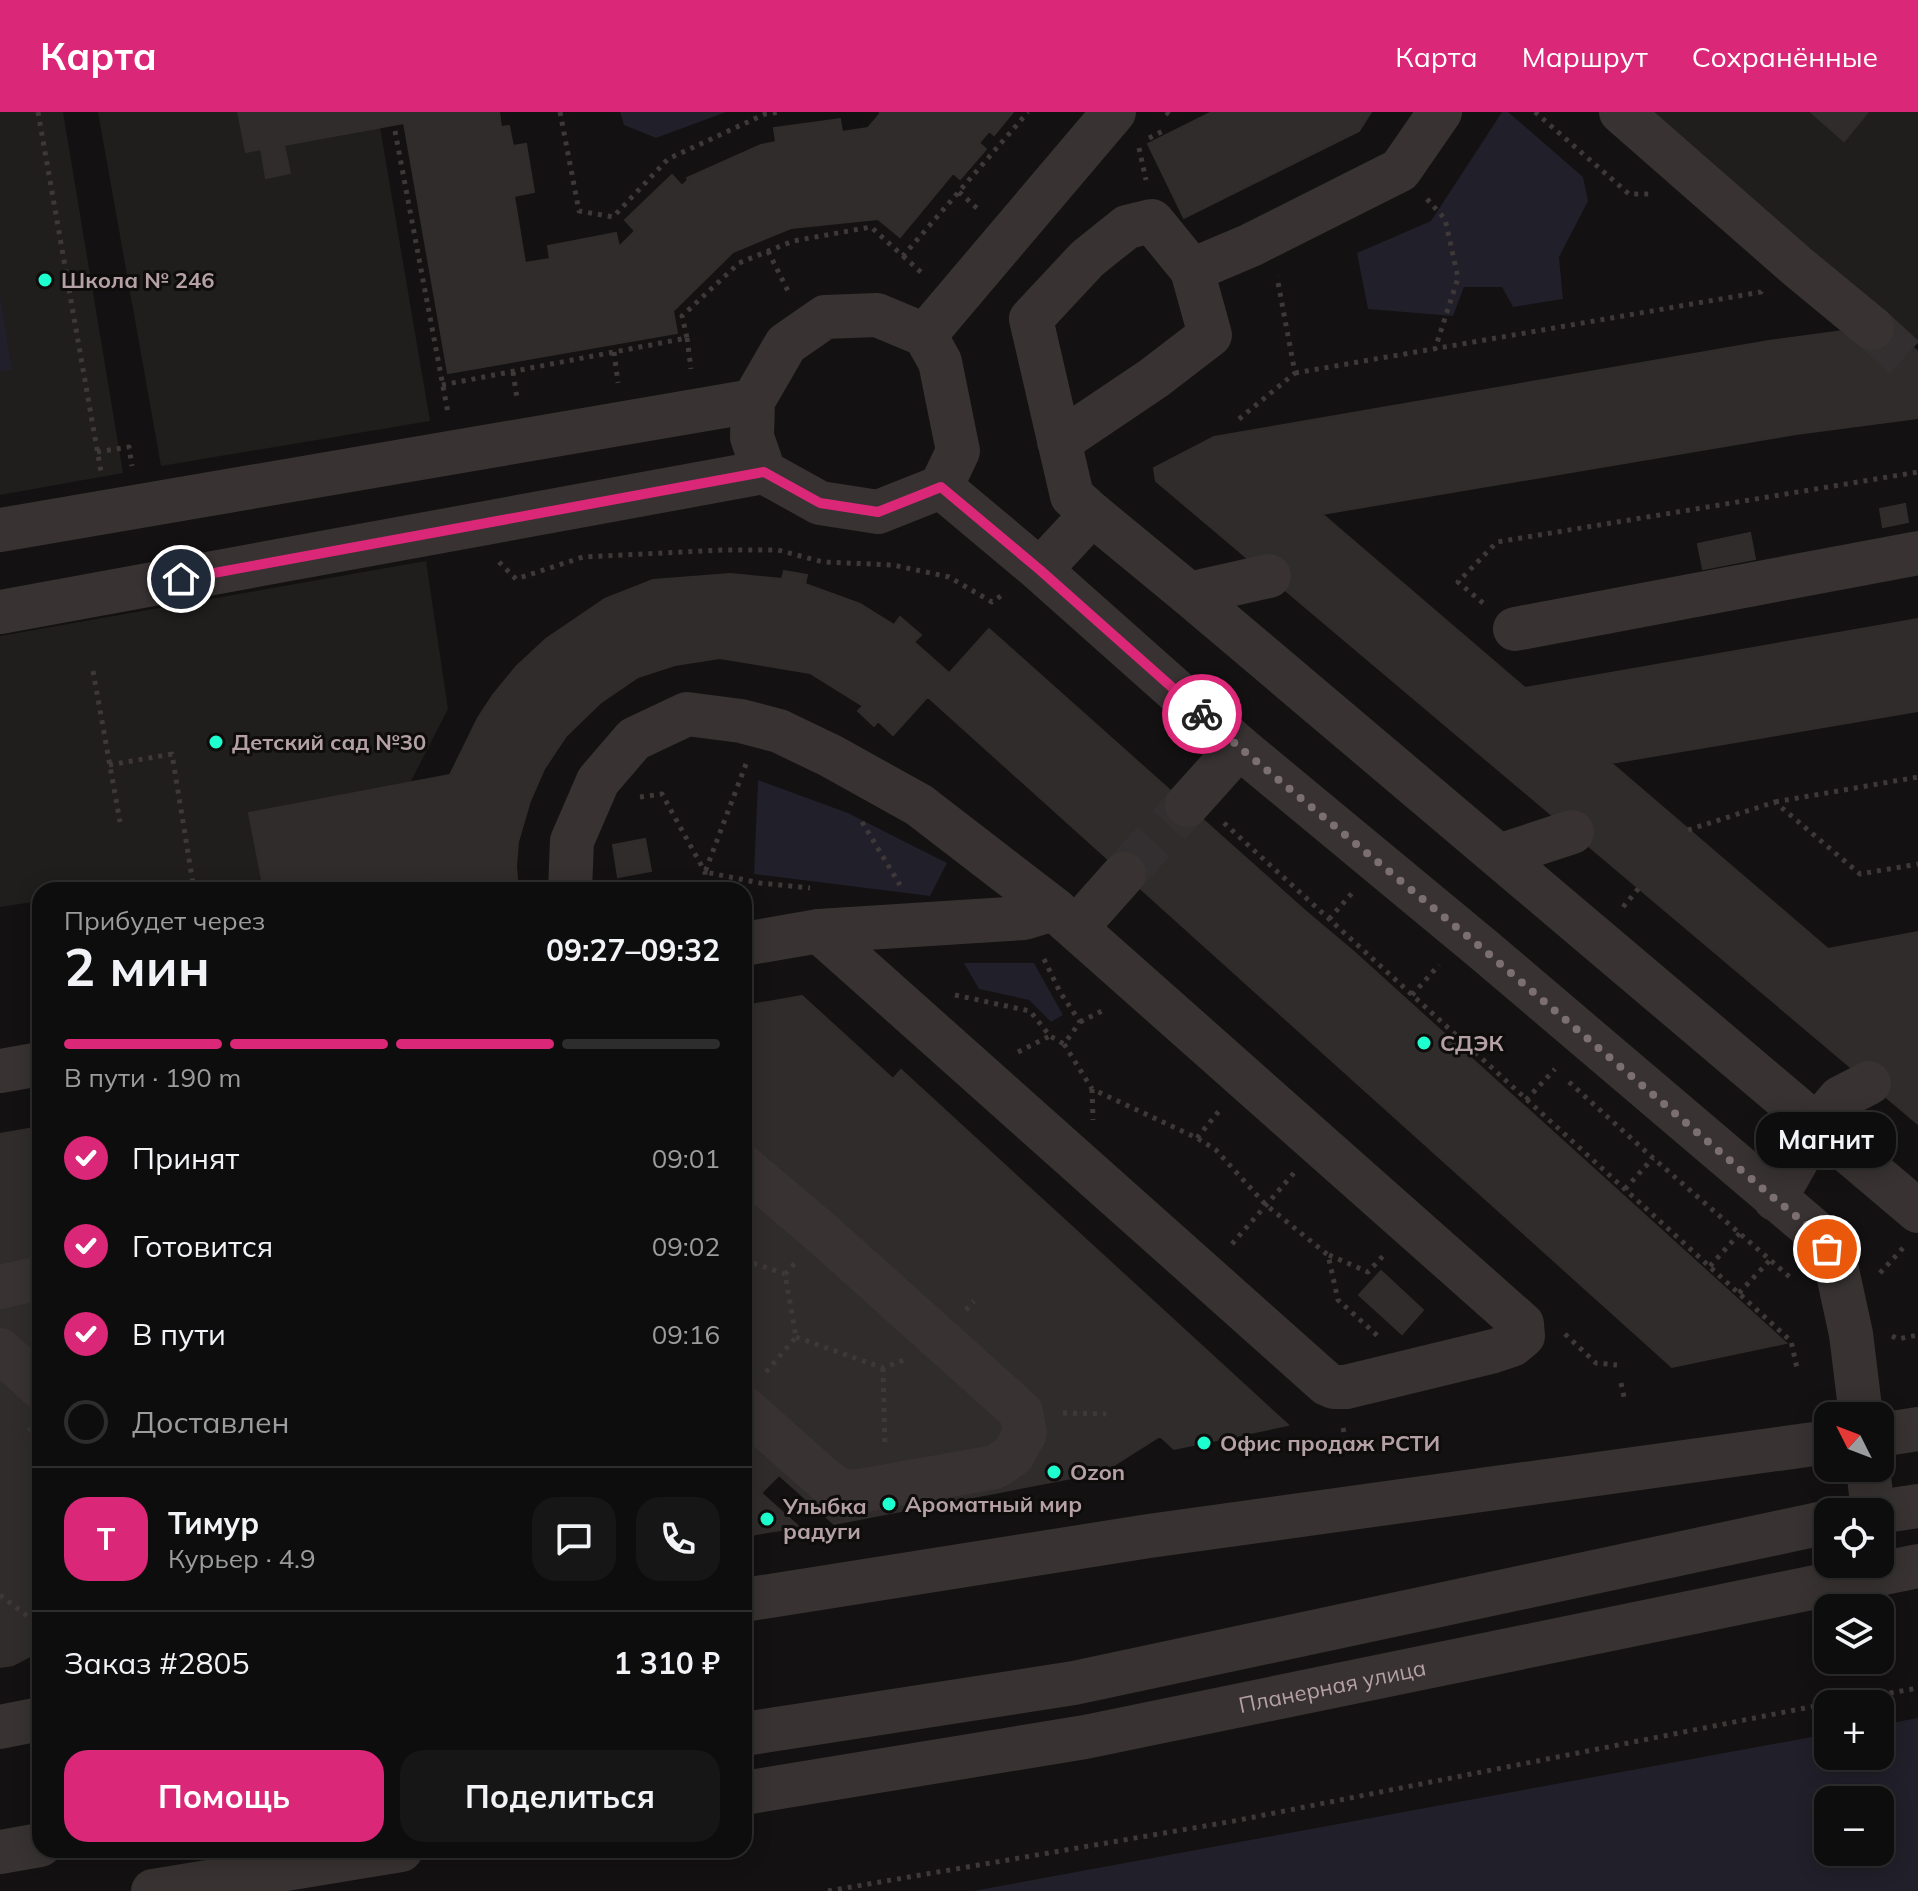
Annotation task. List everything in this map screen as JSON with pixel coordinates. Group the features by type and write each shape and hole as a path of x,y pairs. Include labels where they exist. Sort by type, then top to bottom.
{"street":[{"path":"1192,270 1251,245 1400,170 1440,112"},
{"path":"1621,112 1872,328"},
{"path":"925,335 1130,126"},
{"path":"1059,442 1154,378 1210,335 1192,270 1152,221 1127,227 1087,259 1031,319 1059,442 1072,496 1817,1125 1915,1224"},
{"path":"0,612 764,472 820,503 878,512 941,487 958,451 940,362 925,335 877,315 825,317 786,344 753,401 752,437 764,472"},
{"path":"0,530 753,401"},
{"path":"941,487 1040,570 1239,747 1817,1233 1836,1265 1851,1334 1859,1402"},
{"path":"1040,570 1092,514"},
{"path":"1515,629 1918,553"},
{"path":"1189,594 1269,576"},
{"path":"570,882 572,841 598,781 634,739 687,714 741,721 779,731 919,805 1320,1143 1522,1324 1523,1336 1512,1345 1346,1387 1339,1408"},
{"path":"1190,801 1239,747"},
{"path":"1499,856 1572,832"},
{"path":"752,940 820,910 1051,918 1124,874"},
{"path":"820,910 1206,1275 1320,1378 1339,1408"},
{"path":"0,1071 32,1065"},
{"path":"1775,1199 1817,1125 1840,1098 1869,1083"},
{"path":"752,1174 1021,1412 1025,1433 1013,1455 995,1467 854,1492 839,1490 754,1391"},
{"path":"0,1287 32,1280"},
{"path":"0,1350 32,1380"},
{"path":"1894,1433 1918,1429"},
{"path":"752,1599 1149,1536 1814,1444"},
{"path":"1894,1509 1918,1506"},
{"path":"752,1733 1074,1683 1814,1525"},
{"name":"Планерная улица","path":"752,1792 1085,1737 1918,1566"},
{"path":"0,1727 32,1721"},
{"path":"0,1852 32,1846"},
{"path":"153,1891 353,1858"}],"path":[{"path":"38,112 102,477"},
{"path":"560,112 579,211 613,217 668,159 765,114 782,112"},
{"path":"903,256 1028,112"},
{"path":"1130,126 1163,131"},
{"path":"395,131 449,421"},
{"path":"1400,170 1445,219 1458,278 1435,349"},
{"path":"692,377 682,316 739,263 793,241 871,227 925,275"},
{"path":"768,251 792,297"},
{"path":"1295,373 1761,292 1769,282"},
{"path":"442,385 687,338"},
{"path":"97,452 119,449"},
{"path":"489,553 516,579 583,557 778,550 823,562 893,565 949,577 992,602"},
{"path":"93,671 120,822"},
{"path":"705,882 705,872 760,726"},
{"path":"109,765 172,754 193,882"},
{"path":"1688,830 1775,802 1918,777"},
{"path":"875,781 853,807 900,887"},
{"path":"588,804 662,794 705,872 760,883 820,910"},
{"path":"1190,801 1329,919 1791,1341 1797,1368"},
{"path":"1775,802 1860,874 1918,864"},
{"path":"1329,919 1359,885"},
{"path":"1051,918 1060,992 1080,1022 1064,1044"},
{"path":"1412,995 1440,964 1448,972"},
{"path":"952,995 1030,1011 1050,1036 1064,1044 1092,1089 1216,1150 1266,1205 1328,1255 1338,1300 1380,1337 1339,1408 1346,1442"},
{"path":"1526,1100 1555,1069 1544,1059"},
{"path":"1566,1079 1793,1280"},
{"path":"1206,1275 1320,1143"},
{"path":"1625,1189 1653,1158"},
{"path":"1871,1283 1915,1224"},
{"path":"1710,1266 1740,1233"},
{"path":"785,1274 823,1234"},
{"path":"1739,1293 1771,1259"},
{"path":"752,1263 785,1274"},
{"path":"754,1391 796,1337 785,1274"},
{"path":"1522,1324 1561,1330 1596,1363 1617,1365"},
{"path":"883,1368 886,1485"},
{"path":"1621,1383 1624,1397"},
{"path":"1067,1413 1106,1414"},
{"path":"2,1597 32,1620"},
{"path":"828,1891 1234,1821 1918,1688"}],"shaded area":[{"name":"Школа № 246","path":"0,112 63,112 123,473 0,495"},
{"path":"98,112 402,112 380,127 430,421 161,466"},
{"path":"620,112 726,112 656,138 624,125"},
{"path":"1502,112 1508,112 1583,177 1588,201 1559,257 1563,299 1513,307 1502,287 1464,287 1453,316 1368,309 1357,253 1431,221"},
{"path":"1648,112 1918,112 1918,344 1778,224"},
{"path":"0,296 12,370 0,372"},
{"name":"Детский сад №30","path":"426,561 448,709 411,781 450,775 407,882 32,882 32,902 0,907 0,636"},
{"path":"758,780 848,813 947,863 930,896 754,874"},
{"path":"964,963 1034,963 1063,1015 1051,1022 1029,1000 979,989"},
{"path":"1918,1718 1918,1891 973,1891 1814,1737 1814,1770 1894,1770 1894,1722"}],"building":[{"path":"238,112 499,112 501,127 509,126 513,146 526,144 534,192 514,196 525,263 550,259 548,246 616,233 619,247 635,231 625,220 672,175 682,186 687,178 761,145 776,142 774,128 840,119 842,132 868,128 879,112 1013,112 994,135 989,131 979,143 986,149 960,179 953,173 900,237 878,219 791,228 733,252 673,311 677,333 448,373 404,123 284,145 290,173 266,178 261,149 246,152"},
{"path":"1212,112 1371,112 1359,131 1184,218 1148,144"},
{"path":"1811,112 1868,112 1844,141"},
{"path":"1888,325 1918,352 1918,418 1796,434 1322,514 1525,688 1918,619 1918,711 1611,763 1828,949 1918,932 1918,1124 1156,481 1154,468 1214,437 1769,341"},
{"path":"1905,504 1908,522 1883,527 1880,509"},
{"path":"1750,533 1755,559 1703,569 1698,544"},
{"path":"784,571 807,575 805,584 860,604 894,625 900,617 921,635 914,642 949,673 893,735 878,721 874,726 858,711 863,706 810,673 720,658 675,665 638,677 600,703 566,736 544,769 530,801 518,842 517,882 262,882 249,813 450,775 478,718 516,667 546,639 605,599 653,580 730,574 782,579"},
{"path":"989,629 1355,953 1786,1343 1672,1367 928,697"},
{"path":"645,839 651,871 618,877 613,845"},
{"path":"802,996 893,1079 901,1070 1288,1425 1174,1449 1160,1436 1103,1472 834,1524 779,1475 761,1493 752,1485 752,1005"},
{"path":"32,1128 32,1448 0,1419 0,1134"},
{"path":"1381,1271 1423,1310 1402,1334 1359,1295"},
{"path":"0,1419 32,1448 32,1655 13,1665 0,1667"},
{"path":"752,1485 761,1493 799,1527 752,1535"}],"tunnel":[{"path":"1872,328 1918,370"},
{"path":"1124,874 1187,805"}],"way so far":[{"path":"1202,714 1817,1233 1827,1249"}],"place":[{"name":"Школа № 246","path":"45,280"},
{"name":"Детский сад №30","path":"216,742"},
{"name":"СДЭК","path":"1424,1043"},
{"name":"Магнит","path":"1827,1249"},
{"name":"Офис продаж РСТИ","path":"1204,1443"},
{"name":"Ozon","path":"1054,1472"},
{"name":"Ароматный мир","path":"889,1504"},
{"name":"Улыбка радуги","path":"767,1519"}],"route":[{"path":"181,579 764,472 820,503 878,512 941,487 1202,714"}]}
